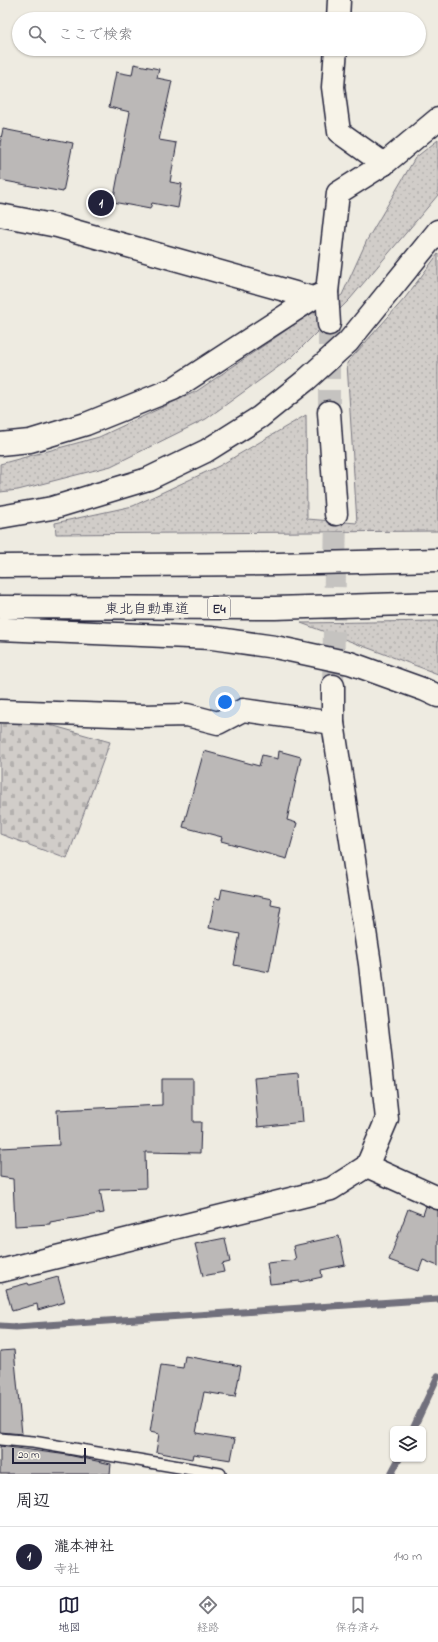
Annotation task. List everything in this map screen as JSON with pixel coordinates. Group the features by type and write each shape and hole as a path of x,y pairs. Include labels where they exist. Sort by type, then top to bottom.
{"main road":[{"path":"338,12 339,0"},
{"path":"335,56 333,87 339,132 384,164"},
{"path":"328,324 320,295 338,193 384,164 438,119"},
{"path":"0,215 57,226 320,295"},
{"path":"0,517 52,508 148,480 206,451 260,417 306,380 348,342 438,231"},
{"path":"0,444 30,441 86,424 173,389 320,295"},
{"path":"329,412 336,514"},
{"path":"0,566 277,564 438,560"},
{"name":"東北自動車道","path":"0,607 275,608 438,603"},
{"path":"0,629 212,638 275,647 350,663 438,696"},
{"path":"0,1271 331,1189 367,1166 387,1119 370,964 333,723 333,686"},
{"path":"0,711 142,716 187,715 218,723 243,710 333,723"},
{"path":"367,1166 438,1198"}],"lane":[{"path":"0,1439 33,1442 220,1474"}],"green space":[{"path":"438,140 438,195 350,299 292,357 206,419 111,466 18,490 0,492 0,464 99,437 197,391 298,322 342,295 367,240 415,158"},
{"path":"438,254 438,531 56,534 55,523 133,506 219,466 306,415 307,519 357,523 347,363 405,298"},
{"path":"438,621 438,674 301,623"},
{"path":"0,718 54,726 110,742 67,859 0,834"}],"building":[{"path":"134,64 159,69 157,78 172,81 159,140 177,143 170,182 182,184 178,208 152,203 150,209 113,202 130,112 109,107 116,72 132,75"},
{"path":"3,129 73,143 63,192 0,180 0,143"},
{"path":"204,751 259,766 262,755 278,759 279,751 301,757 287,820 297,823 287,859 221,841 222,837 183,827"},
{"path":"222,889 272,899 271,905 281,907 269,972 234,965 240,934 209,928 215,898 220,899"},
{"path":"299,1073 303,1122 258,1127 254,1077"},
{"path":"162,1079 193,1079 193,1122 201,1122 200,1153 145,1152 146,1188 100,1190 104,1213 50,1222 50,1224 15,1226 13,1179 0,1177 0,1148 59,1145 57,1110 162,1105"},
{"path":"426,1206 438,1210 438,1266 423,1260 419,1271 389,1260 408,1209 423,1215"},
{"path":"339,1236 345,1265 321,1270 322,1277 300,1282 270,1284 267,1263 296,1260 293,1246"},
{"path":"225,1238 230,1262 222,1264 224,1272 203,1276 195,1244"},
{"path":"58,1277 65,1302 38,1310 37,1304 12,1311 6,1289 28,1283 29,1285"},
{"path":"14,1350 22,1434 0,1432 0,1351"},
{"path":"185,1356 241,1366 235,1397 204,1392 196,1433 235,1439 231,1460 193,1454 192,1459 156,1452 159,1434 150,1432 161,1365 183,1368"},
{"path":"0,1446 68,1455 111,1464 110,1474 0,1474"}],"waterway":[{"path":"0,1326 16,1327 438,1299"},
{"path":"414,1426 438,1376"},
{"path":"391,1474 397,1462"}],"tunnel":[{"path":"329,324 329,412"},
{"path":"333,686 336,514"}],"place":[{"name":"瀧本神社","path":"101,203"}]}
